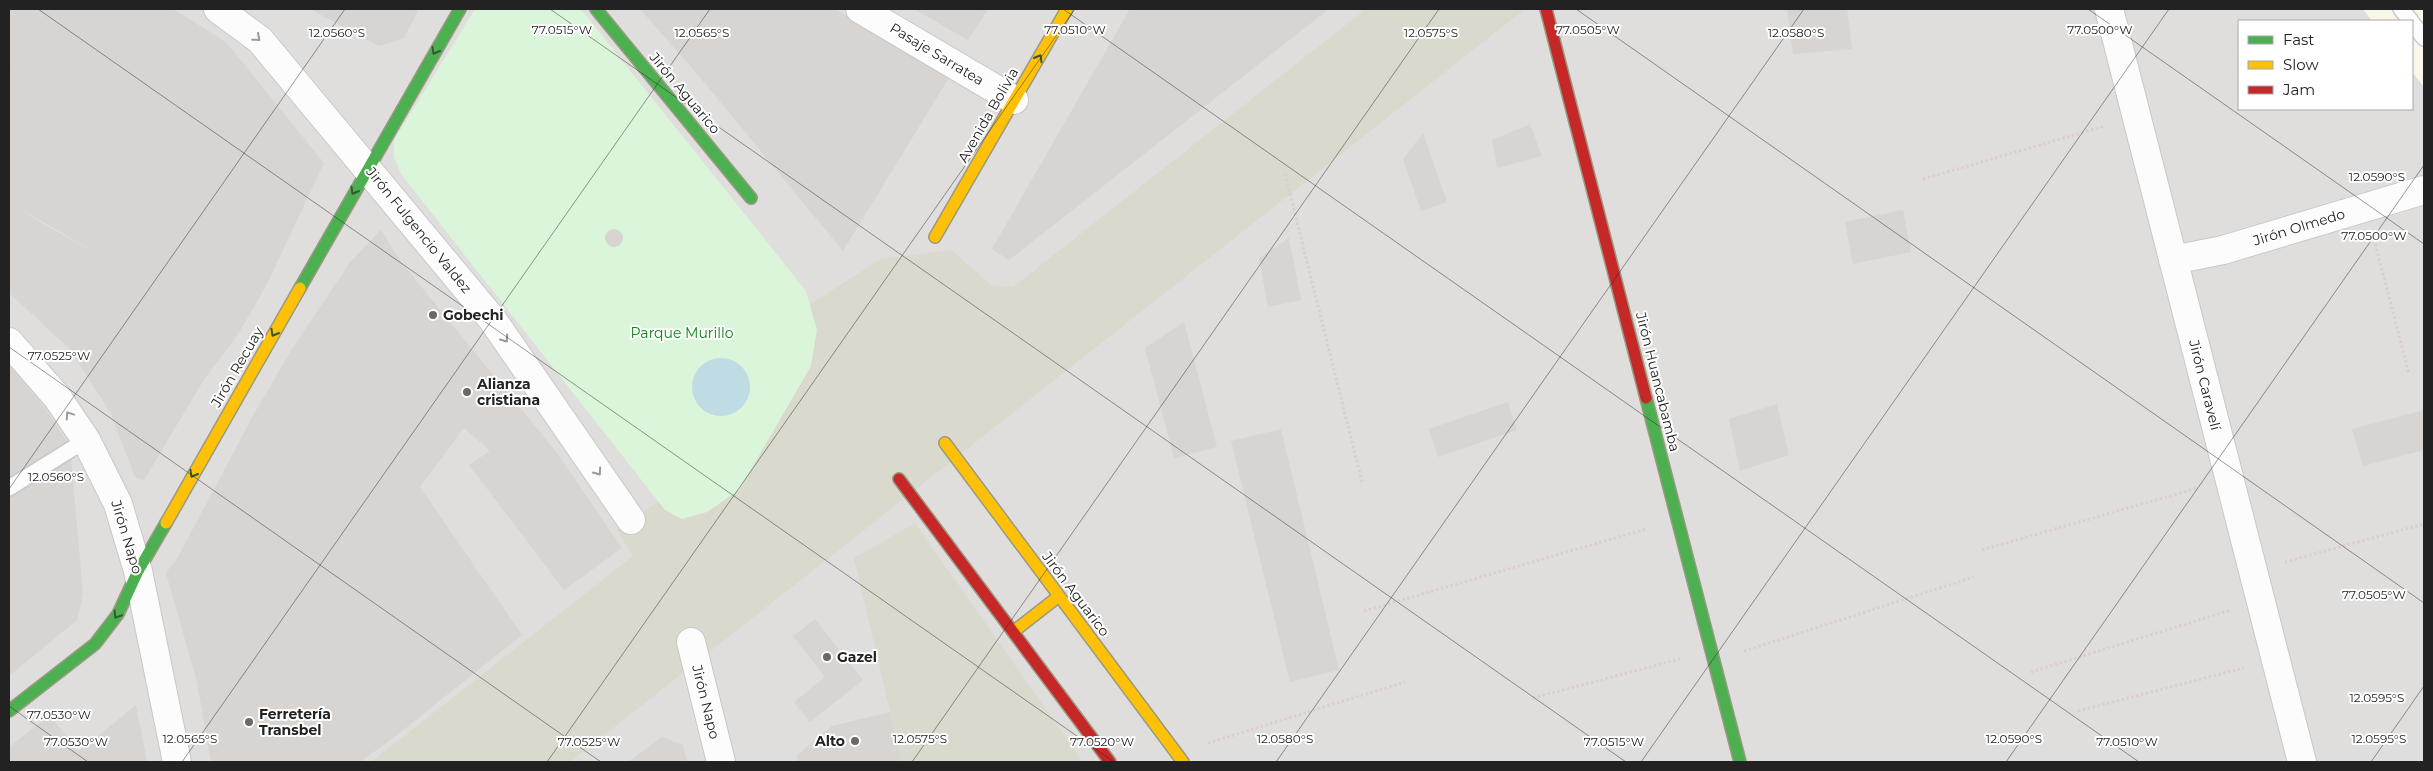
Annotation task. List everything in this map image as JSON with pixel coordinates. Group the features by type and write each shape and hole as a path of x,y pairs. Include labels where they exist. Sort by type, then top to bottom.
{"street":[{"name":"Jirón Fulgencio Valdez","path":"218,9 260,40 492,319 631,520"},
{"name":"Jirón Recuay","path":"9,711 95,644 118,614 138,571 367,168 460,9"},
{"name":"Jirón Aguarico","path":"596,9 751,198"},
{"name":"Pasaje Sarratea","path":"860,9 1014,100"},
{"name":"Avenida Bolivia","path":"935,237 1067,9"},
{"name":"Jirón Huancabamba","path":"1546,9 1740,762"},
{"name":"Jirón Caravelí","path":"2109,9 2302,762"},
{"name":"Jirón Olmedo","path":"2173,260 2223,250 2424,190"},
{"name":"Jirón Napo","path":"9,342 57,397 86,440 118,504 138,571 177,762"},
{"name":"Jirón Aguarico","path":"945,444 1183,762"},
{"path":"900,479 1110,762"},
{"path":"1013,632 1059,596"},
{"name":"Jirón Napo","path":"691,642 721,762"}],"lane":[{"path":"2401,9 2409,20"},
{"path":"2413,24 2424,38"},
{"path":"9,488 86,440"}],"path":[{"path":"1923,179 2136,117"},
{"path":"1285,174 1362,482"},
{"path":"2366,207 2409,374"},
{"path":"1982,550 2229,479"},
{"path":"1364,611 1678,520"},
{"path":"2253,571 2424,524"},
{"path":"1533,698 1713,656 1974,577"},
{"path":"2031,672 2261,601"},
{"path":"2078,711 2276,660"},
{"path":"1176,752 1406,682"}],"shaded area":[{"path":"9,9 2424,9 2424,762 9,762"},
{"path":"1366,9 1525,9 570,762 371,762 633,556 617,530 687,482 804,308 881,259 951,250 991,285 1013,287"},
{"path":"2363,9 2424,9 2424,87 2413,73 2413,20 2371,20"},
{"path":"915,523 1083,762 902,762 854,558"}],"green space":[{"name":"Parque Murillo","path":"475,9 581,9 806,291 817,330 811,366 739,490 707,512 682,519 665,510 401,174 394,157 394,140"}],"water":[{"path":"721,358 732,360 745,371 750,387 748,398 737,411 721,416 710,414 697,403 692,387 694,376 705,363"}],"building":[{"path":"9,9 173,9 226,42 324,163 266,286 237,336 205,378 144,480 135,477 111,414 70,349 9,293 9,78 15,68 9,77","holes":["15,206 104,257 45,225"]},
{"path":"310,9 419,9 404,38 379,46"},
{"path":"640,9 835,9 950,76 843,251 698,75"},
{"path":"914,9 988,9 968,40"},
{"path":"1130,9 1329,9 1009,260 992,249"},
{"path":"1787,9 1847,9 1852,49 1793,54"},
{"path":"1530,124 1542,156 1497,168 1492,140"},
{"path":"1423,133 1447,202 1421,211 1403,159"},
{"path":"1903,210 1911,252 1853,264 1845,222"},
{"path":"614,229 622,234 623,238 618,246 614,247 606,242 605,238 610,230"},
{"path":"381,230 401,262 557,453 622,548 564,590 469,465 490,451 464,428 420,487 522,635 397,735 360,762 211,762 197,682 166,573 178,557 255,412 292,349 351,261"},
{"path":"1289,238 1301,300 1268,307 1259,258"},
{"path":"1184,322 1217,447 1174,458 1145,348"},
{"path":"9,354 70,446 83,594 77,620 9,676"},
{"path":"1508,402 1517,430 1438,457 1429,429"},
{"path":"1777,404 1789,455 1740,471 1729,419"},
{"path":"2424,410 2424,450 2363,466 2352,429"},
{"path":"1281,429 1339,670 1290,682 1231,441"},
{"name":"Gazel","path":"815,619 863,680 810,722 794,702 825,677 793,636"},
{"path":"136,705 147,762 9,762 9,747 50,715 78,752"},
{"name":"Alto","path":"890,712 902,762 798,762 796,756 832,726"},
{"path":"662,737 683,745 687,762 628,762"}],"traffic: fast":[{"path":"300,288 460,9"},
{"path":"596,9 751,198"},
{"path":"1646,398 1740,762"},
{"path":"9,711 95,644 118,614 138,571 166,523"}],"traffic: slow":[{"path":"935,237 1067,9"},
{"path":"166,523 300,288"},
{"path":"945,443 1183,762"},
{"path":"1013,632 1059,596"}],"traffic: jam":[{"path":"1546,9 1646,398"},
{"path":"899,479 1110,762"}],"place":[{"name":"Gobechi","path":"433,315"},
{"name":"Alianza cristiana","path":"467,392"},
{"name":"Gazel","path":"827,657"},
{"name":"Ferretería Transbel","path":"249,722"},
{"name":"Alto","path":"855,741"}]}
